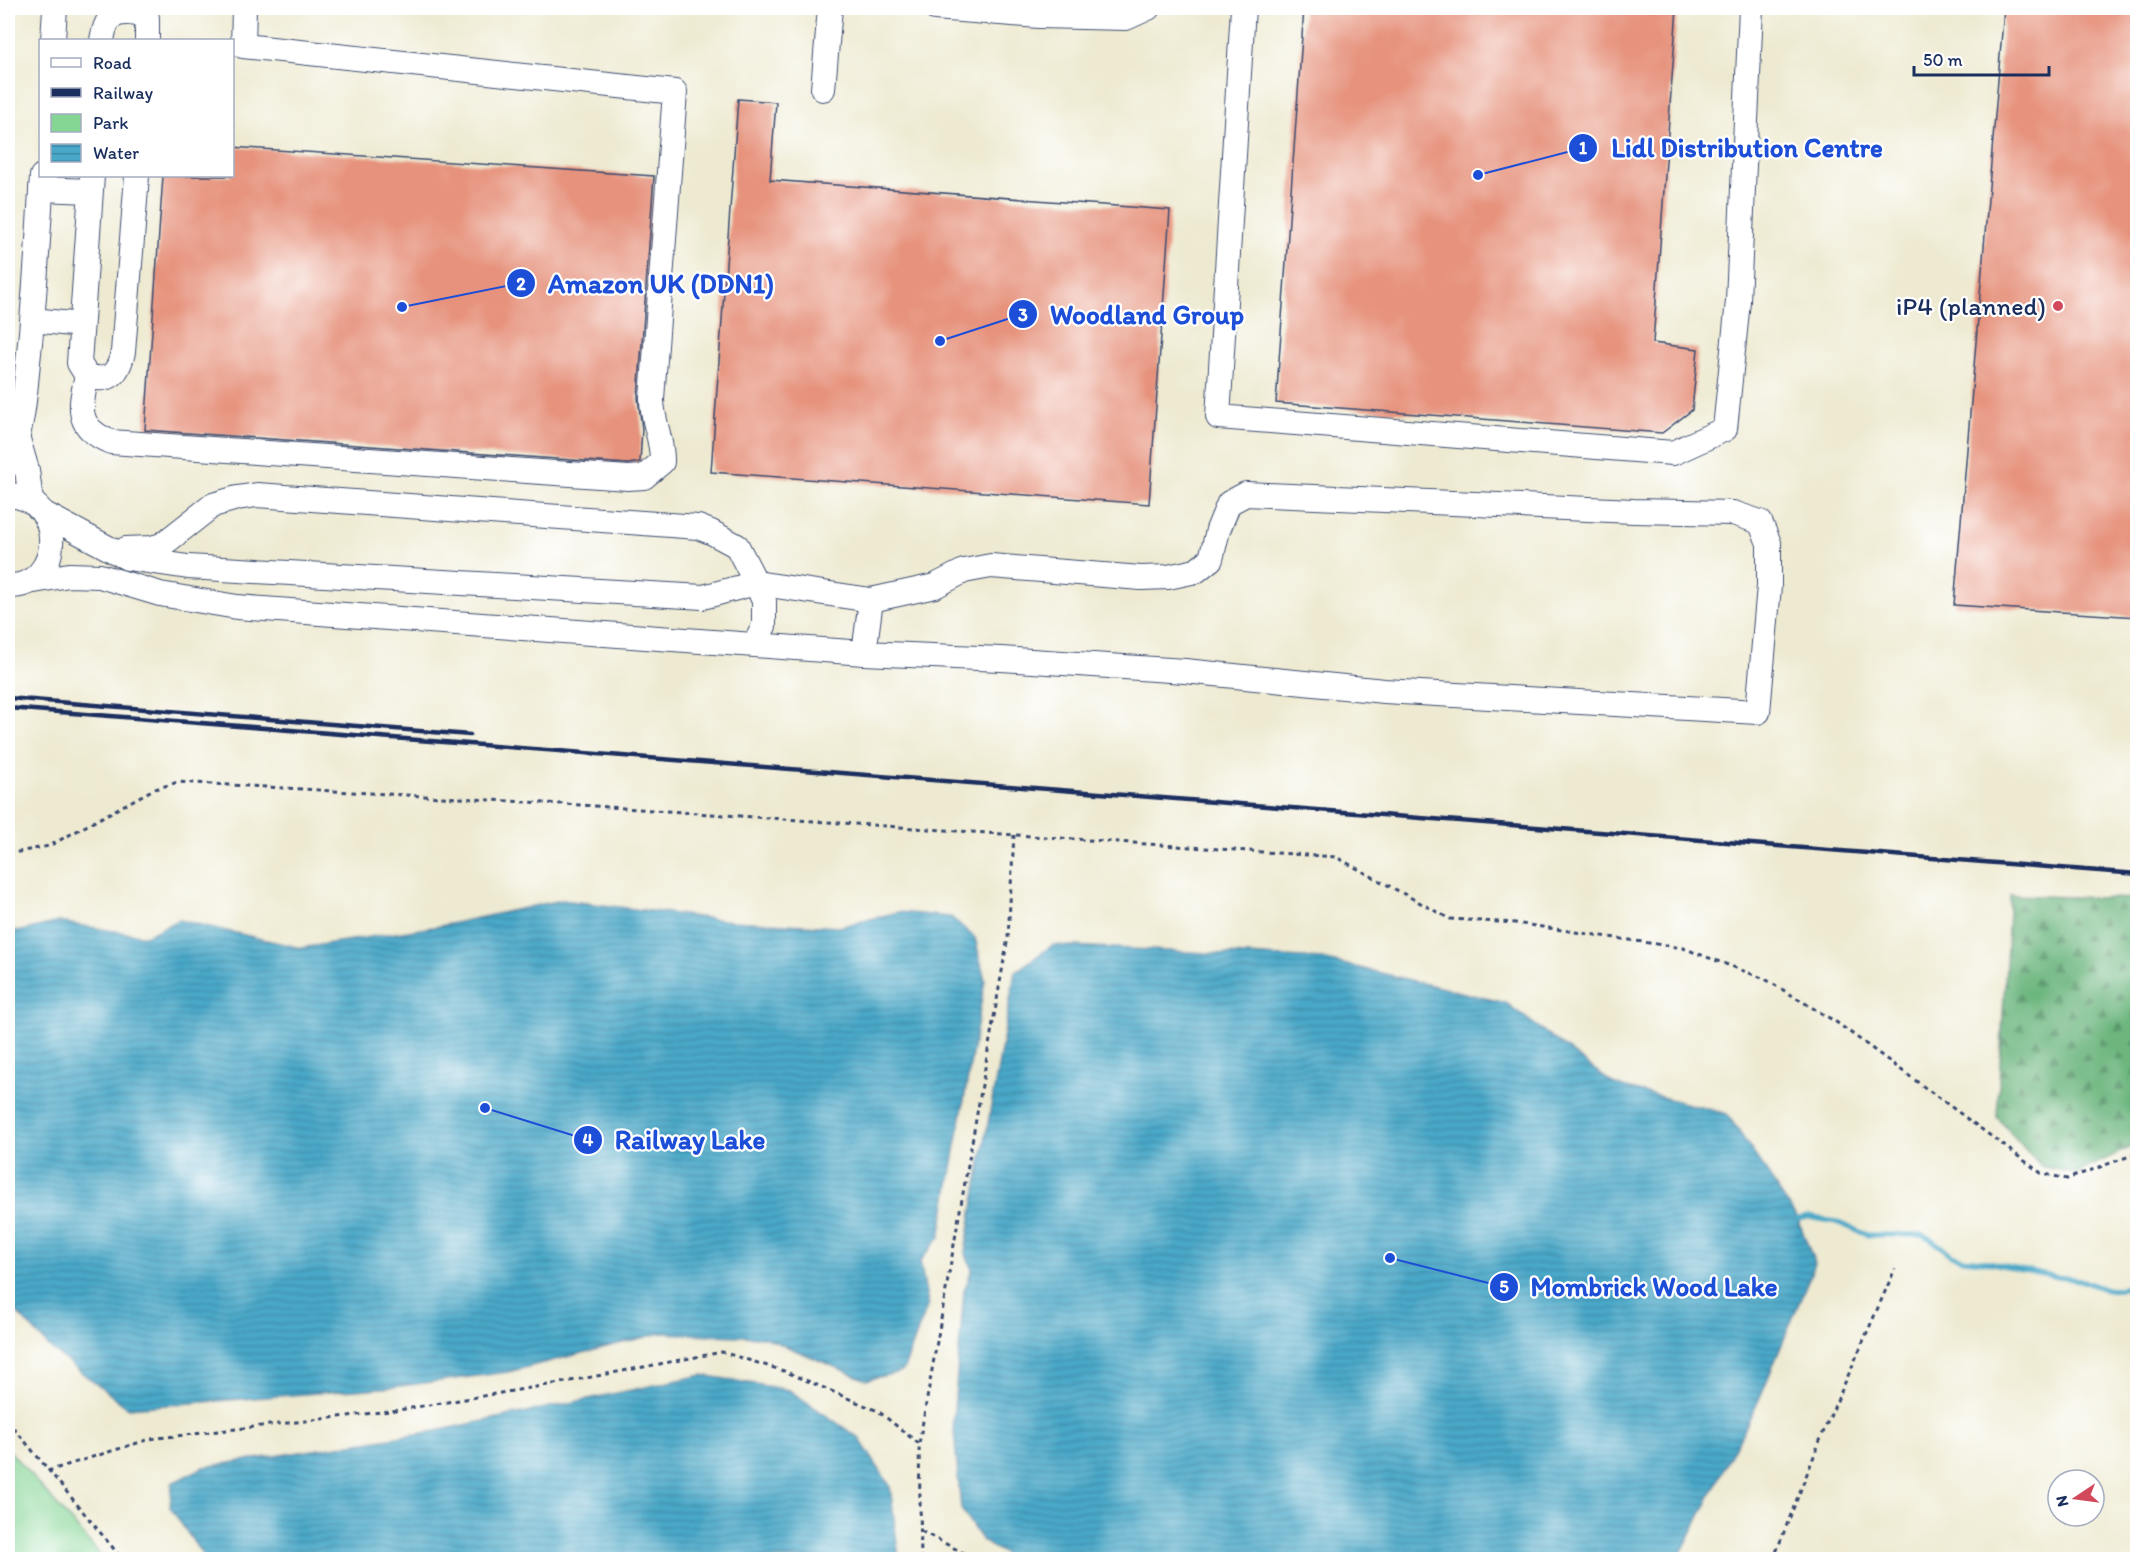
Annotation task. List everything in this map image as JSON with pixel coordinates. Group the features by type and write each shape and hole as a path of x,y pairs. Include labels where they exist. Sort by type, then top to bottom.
{"street":[{"path":"53,39 55,8"},
{"path":"87,376 81,398 87,428 96,436 111,442 628,478 644,477 653,472 662,462 662,449 652,411 652,399 675,92 243,46 244,8"},
{"path":"823,89 830,8"},
{"path":"935,8 1126,18 1148,8"},
{"path":"1243,8 1218,417 1673,453 1725,429 1738,301 1751,8"},
{"path":"102,39 108,20 119,12 142,14 147,18 147,39"},
{"path":"8,465 18,439 33,321 42,182 91,183 79,363 87,376 100,380 110,376 119,368 123,352 137,177"},
{"path":"33,321 81,325"},
{"path":"18,439 37,507 50,527 52,543 49,558 40,572 18,584"},
{"path":"8,495 16,495 126,558 188,567 703,597 756,583 871,600 935,586 964,571 991,566 1141,578 1168,577 1196,571 1211,559 1218,530 1229,503 1246,494 1634,511 1733,513 1760,522 1769,543 1769,586 1758,712 1383,691 1185,672 1000,658 864,653 237,607 160,594 100,576 69,575 18,584"},
{"path":"108,549 151,548 162,545 213,505 257,495 698,527 737,546 756,583 764,601 764,626 754,644"},
{"path":"864,653 871,600"}],"path":[{"path":"8,854 49,846 152,790 178,782 592,806 1336,857 1450,919 1515,923 1683,948 1765,979 1836,1022 2041,1173 2067,1179 2138,1154"},
{"path":"921,1560 919,1444 1008,937 1014,835"},
{"path":"1773,1560 1825,1428 1895,1269"},
{"path":"48,1470 150,1439 399,1410 560,1383 722,1352 784,1371 879,1410 919,1444"},
{"path":"8,1420 123,1560"},
{"path":"921,1531 977,1560"}],"green space":[{"path":"2010,895 2137,899 2137,1144 2077,1173 2040,1166 1997,1117"},
{"path":"8,1449 104,1559 8,1559"}],"water":[{"path":"562,900 731,921 839,927 898,912 951,917 975,938 985,980 940,1237 920,1261 928,1304 903,1371 866,1380 764,1337 661,1333 508,1372 393,1387 128,1408 51,1349 8,1303 8,930 21,931 59,922 145,936 179,920 301,948 440,926"},
{"path":"1053,945 1322,959 1506,1003 1615,1085 1727,1114 1798,1219 1815,1264 1759,1400 1678,1559 1015,1560 982,1541 961,1509 953,1421 964,1291 972,1270 965,1252 1015,972"},
{"path":"702,1375 789,1390 859,1438 890,1486 899,1559 672,1560 633,1556 628,1560 205,1559 170,1507 172,1483 204,1467 436,1431"}],"building":[{"path":"1304,8 1677,8 1653,343 1698,349 1692,410 1662,433 1276,403"},
{"name":"iP4 (planned)","path":"2004,8 2138,8 2138,617 1954,605"},
{"path":"738,99 776,102 770,180 1170,210 1149,504 711,472"},
{"path":"234,147 654,176 638,398 642,429 640,462 628,464 145,430 163,177 234,177"}],"waterway":[{"path":"1798,1219 1808,1217 1836,1222 1868,1235 1923,1235 1952,1255 1963,1259 2081,1280 2106,1290 2120,1289 2138,1283"}],"railway":[{"path":"8,698 470,735"},
{"path":"8,708 2138,874"}],"place":[{"name":"Lidl Distribution Centre","path":"1478,175"},
{"name":"iP4 (planned)","path":"2058,306"},
{"name":"Amazon UK (DDN1)","path":"402,307"},
{"name":"Woodland Group","path":"940,341"},
{"name":"Railway Lake","path":"485,1108"},
{"name":"Mombrick Wood Lake","path":"1390,1258"}]}
